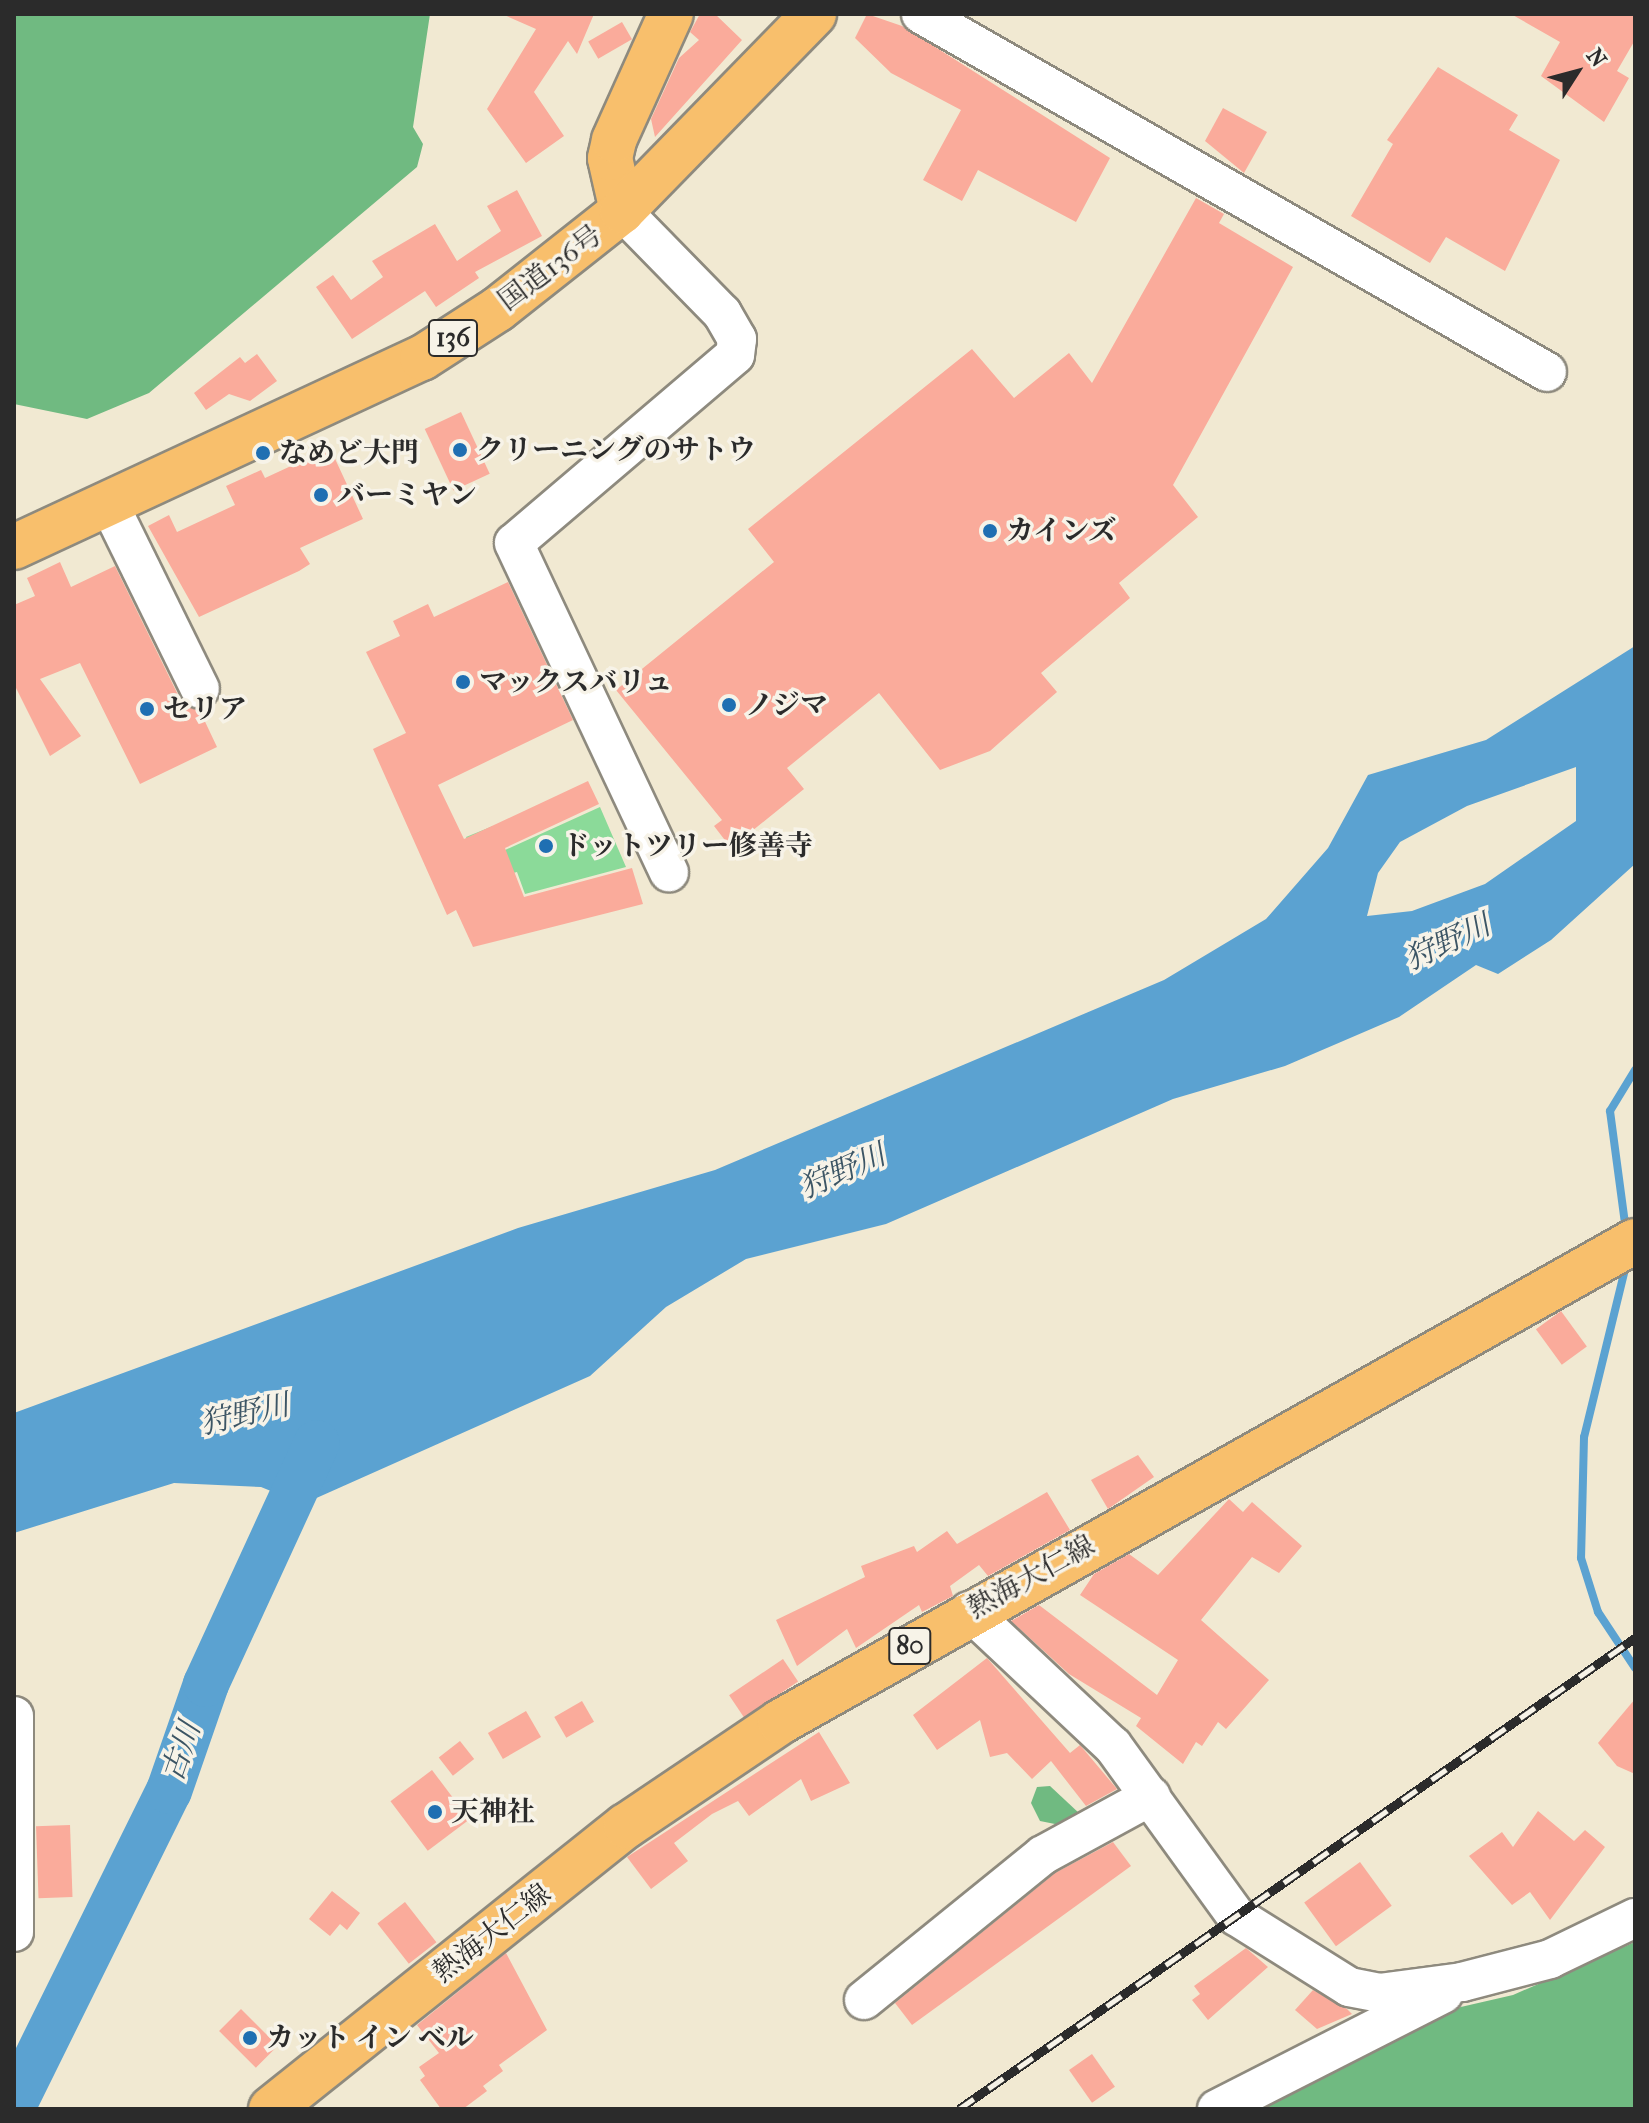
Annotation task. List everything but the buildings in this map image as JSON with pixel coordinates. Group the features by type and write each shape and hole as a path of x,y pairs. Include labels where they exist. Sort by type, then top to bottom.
{"main road":[{"path":"622,211 610,158 614,140 671,14"},
{"name":"国道136号","path":"14,547 422,358 622,211 814,14"},
{"name":"熱海大仁線","path":"271,2109 626,1826 780,1722 969,1611 1618,1251"}],"street":[{"path":"921,14 1547,372"},
{"path":"622,211 722,313 737,339 735,355 514,543 669,872"},
{"path":"108,502 200,689"},
{"path":"969,1611 1113,1746 1236,1916 1349,1987 1379,1993 1462,1982 1550,1959 1635,1918"},
{"path":"14,1716 14,1932"},
{"path":"864,2000 1043,1855 1151,1796"},
{"path":"1217,2109 1462,1982"}],"green space":[{"path":"14,14 430,14 413,127 423,144 417,167 149,393 87,419 14,404"},
{"path":"600,807 626,867 525,894 517,872 486,880 466,837 493,826 505,850"},
{"path":"1050,1786 1080,1814 1065,1826 1040,1821 1031,1803 1037,1787"},
{"path":"1635,1942 1635,2109 1236,2109 1413,2018 1513,1995"}],"water":[{"name":"狩野川","path":"1635,646 1635,864 1551,940 1498,974 1476,965 1399,1017 1285,1066 1173,1099 886,1224 746,1259 666,1307 590,1376 303,1504 261,1487 174,1483 14,1533 14,1413 518,1228 715,1170 1164,980 1266,919 1328,848 1368,775 1486,740","holes":["1576,767 1576,821 1485,884 1412,911 1367,916 1378,873 1400,842 1467,806"]}],"waterway":[{"path":"1626,1231 1610,1111 1635,1070"},
{"path":"1627,1261 1584,1437 1581,1558 1598,1612 1635,1668"},
{"name":"古川","path":"14,2104 169,1791 206,1684 317,1443"}],"railway":[{"path":"959,2109 1635,1638"}],"place":[{"name":"クリーニングのサトウ","path":"460,450"},
{"name":"なめど大門","path":"263,453"},
{"name":"バーミヤン","path":"321,495"},
{"name":"カインズ","path":"990,531"},
{"name":"マックスバリュ","path":"463,682"},
{"name":"ノジマ","path":"729,705"},
{"name":"セリア","path":"147,709"},
{"name":"ドットツリー修善寺","path":"546,846"},
{"name":"天神社","path":"435,1812"},
{"name":"カット イン ベル","path":"250,2038"}]}
